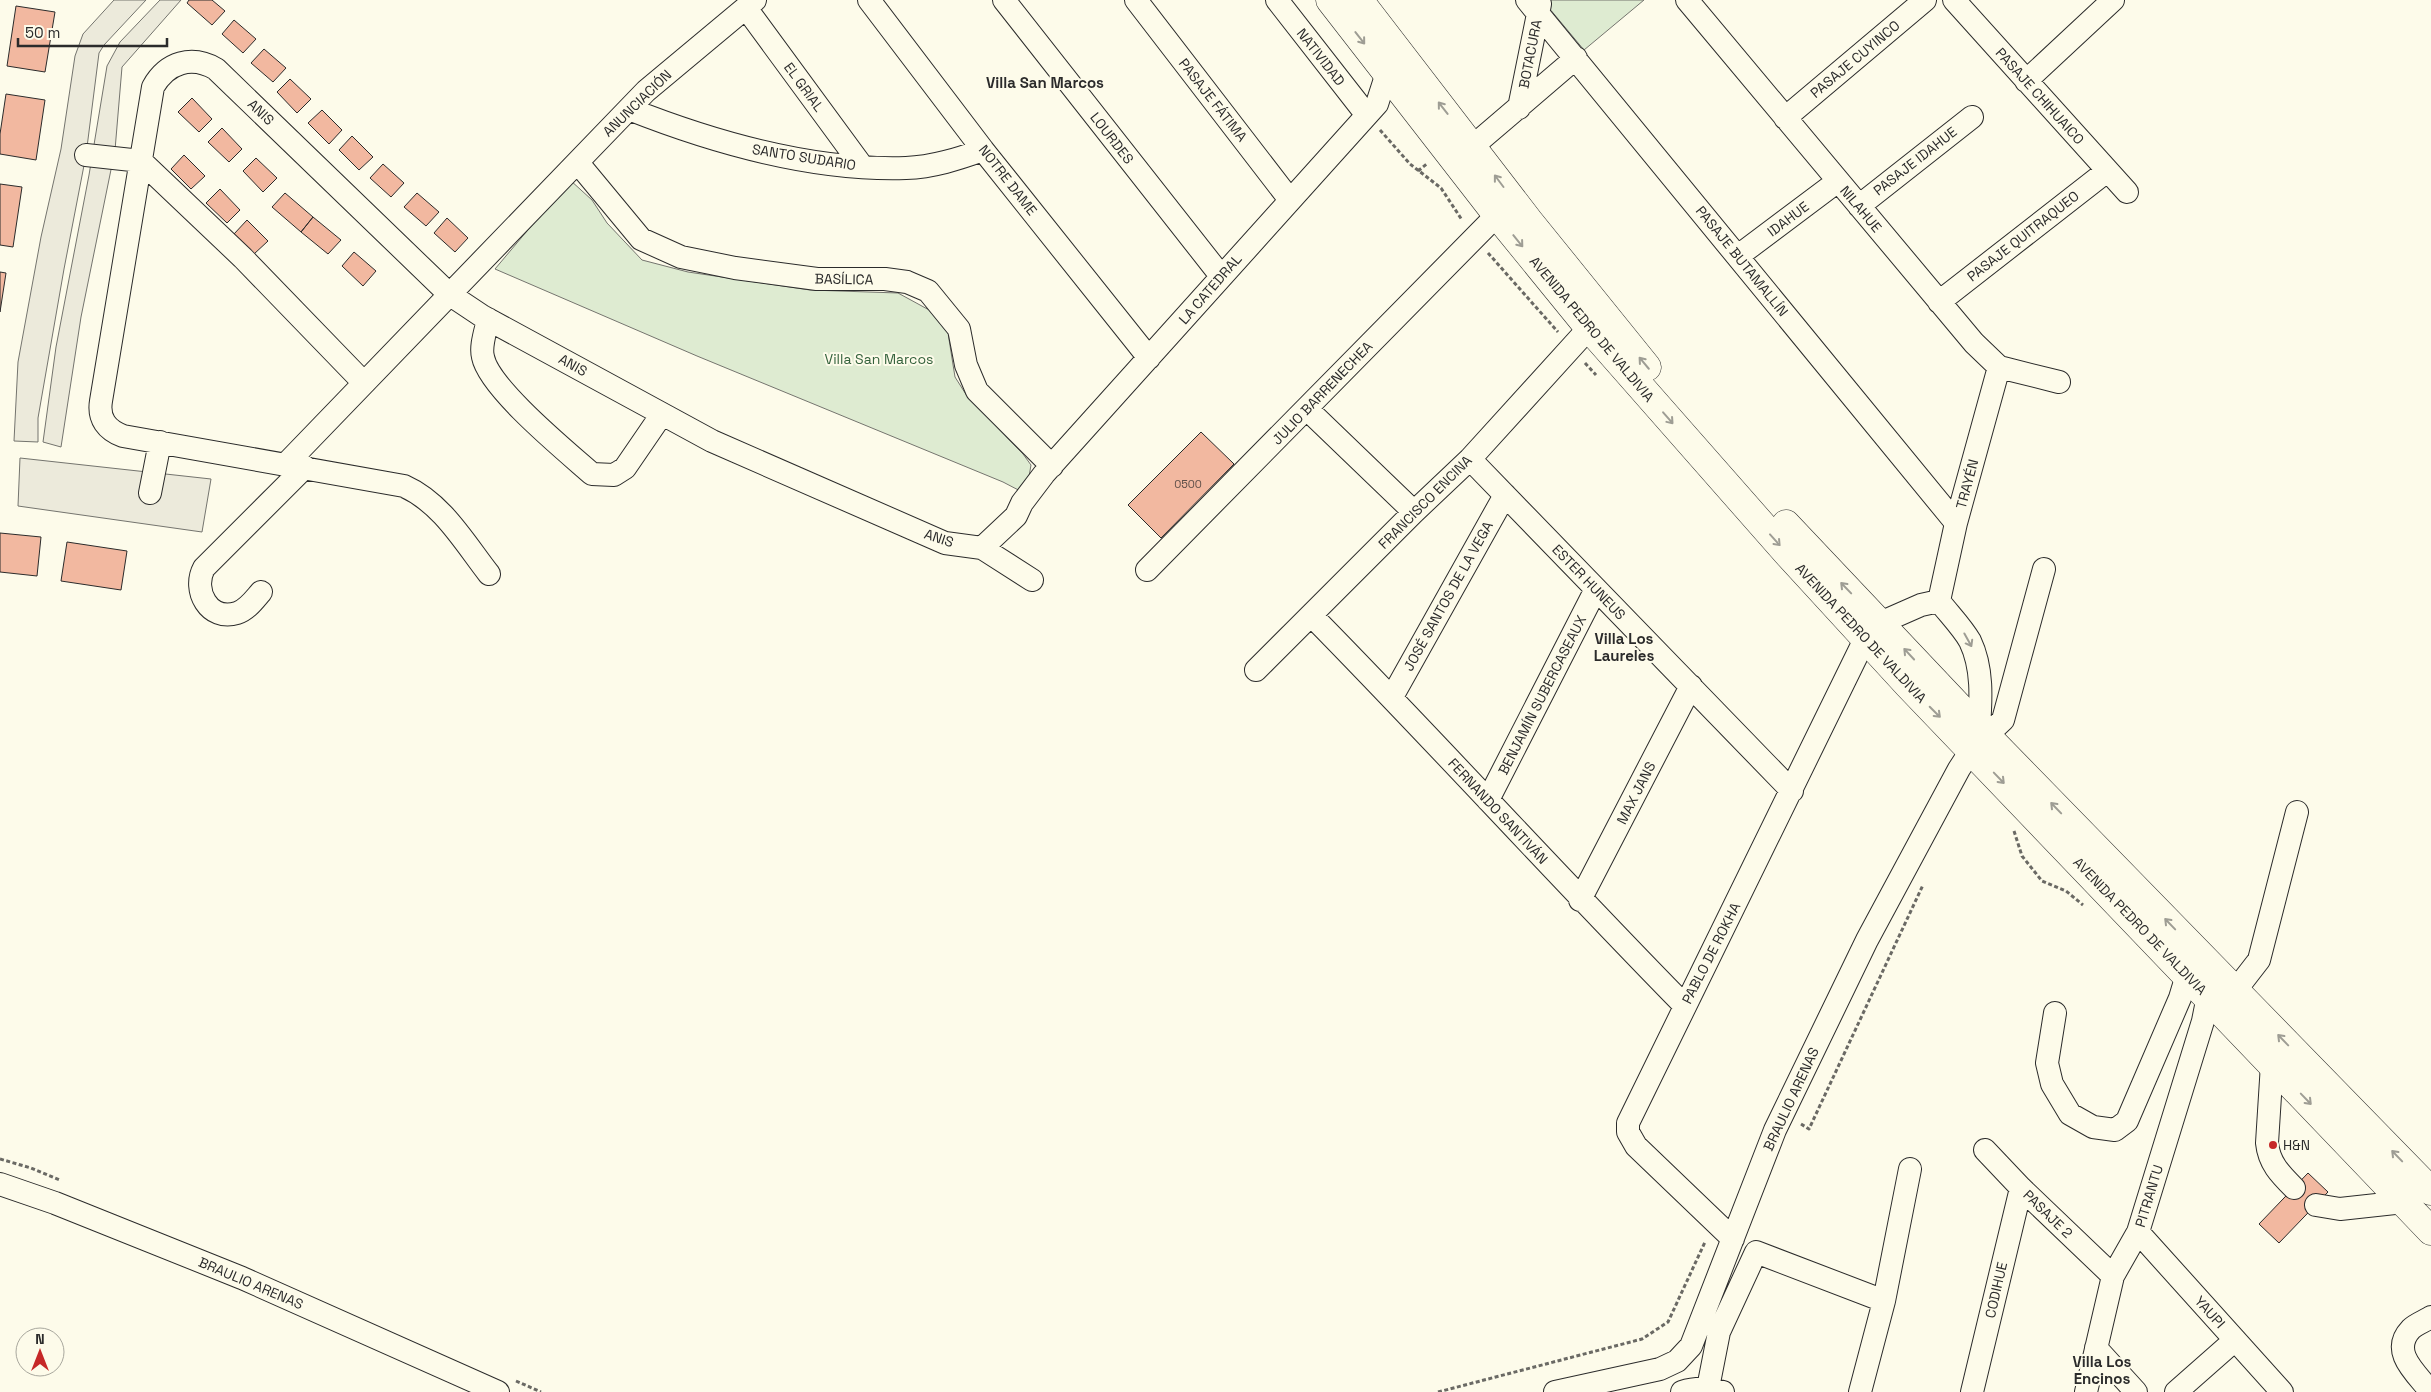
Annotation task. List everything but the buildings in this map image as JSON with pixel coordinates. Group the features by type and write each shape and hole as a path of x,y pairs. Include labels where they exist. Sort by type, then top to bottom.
{"main road":[{"name":"AVENIDA PEDRO DE VALDIVIA","path":"1330,0 1407,98 1465,153 1535,228 1646,366 1793,532 1872,631"},
{"name":"AVENIDA PEDRO DE VALDIVIA","path":"1359,0 1465,153 1497,215 1589,328 1872,631 2236,991 2431,1191"},
{"name":"AVENIDA PEDRO DE VALDIVIA","path":"1979,738 2187,975 2431,1231"}],"street":[{"name":"NOTRE DAME","path":"869,0 983,150 1149,358"},
{"name":"LOURDES","path":"1004,0 1221,276"},
{"name":"PASAJE FÁTIMA","path":"1136,0 1290,200"},
{"name":"NATIVIDAD","path":"1277,0 1371,109"},
{"name":"NILAHUE","path":"1687,0 1974,343 1999,367 2059,382"},
{"name":"PASAJE CUYINCO","path":"1785,118 1924,0"},
{"name":"PASAJE CHIHUAICO","path":"1954,0 2127,192"},
{"path":"2026,82 2113,0"},
{"name":"ANUNCIACIÓN","path":"261,592 242,611 235,614 222,613 206,602 201,596 199,581 204,568 296,466 364,383 526,213 578,163 646,91 750,4"},
{"name":"EL GRIAL","path":"750,4 862,166"},
{"name":"BOTACURA","path":"1519,108 1535,5"},
{"name":"PASAJE BUTAMALLÍN","path":"1535,5 1576,58 1956,523"},
{"name":"BOTACURA","path":"1465,153 1576,58"},
{"name":"ANIS","path":"141,161 154,87 162,73 176,64 197,61 216,69 449,294 488,319 712,441 945,543 982,548 1032,580"},
{"name":"LA CATEDRAL","path":"982,548 1016,516 1022,503 1048,470 1371,109 1387,73"},
{"path":"1371,109 1407,98"},
{"name":"SANTO SUDARIO","path":"629,109 665,123 748,149 862,166 907,168 951,161 983,150"},
{"name":"PASAJE IDAHUE","path":"1859,206 1972,116"},
{"path":"86,155 141,161 243,258 364,383"},
{"path":"141,161 100,408 104,423 116,433 404,486 420,493 435,506 489,574"},
{"name":"BASÍLICA","path":"578,163 641,239 681,257 735,268 817,279 885,279 907,282 928,291 958,328 966,365 977,391 1048,470"},
{"name":"PASAJE QUITRAQUEO","path":"1939,302 2108,171"},
{"name":"IDAHUE","path":"1738,256 1838,181"},
{"name":"JULIO BARRENECHEA","path":"1147,570 1497,215"},
{"path":"488,319 482,353 483,360 497,382 515,404 592,474 614,475 625,468 662,414"},
{"name":"FRANCISCO ENCINA","path":"1256,670 1470,458 1589,328"},
{"name":"TRAYÉN","path":"1938,601 1956,523 1999,367"},
{"path":"1307,409 1414,512"},
{"path":"150,493 160,442"},
{"name":"ESTER HUNEUS","path":"1470,458 1792,791"},
{"name":"JOSÉ SANTOS DE LA VEGA","path":"1392,697 1504,494"},
{"name":"BRAULIO ARENAS","path":"1554,1392 1660,1369 1684,1355 1696,1336 1779,1121 1867,940 1959,769 1979,738 2003,720 2044,569"},
{"name":"BENJAMÍN SUBERCASEAUX","path":"1488,800 1596,589"},
{"path":"1872,631 1921,605 1938,601 1969,640 1977,664 1982,691 1979,738"},
{"name":"FERNANDO SANTIVÁN","path":"1312,616 1392,697 1580,900 1685,1006"},
{"name":"PABLO DE ROKHA","path":"1732,1239 1636,1146 1628,1132 1628,1123 1631,1113 1872,631"},
{"name":"MAX JANS","path":"1580,900 1690,686"},
{"path":"2236,991 2259,960 2297,812"},
{"path":"2055,1013 2047,1063 2052,1084 2070,1114 2094,1126 2115,1130 2127,1121 2180,998 2187,975"},
{"name":"PITRANTU","path":"2086,1392 2113,1276 2138,1232 2203,1021 2208,996"},
{"path":"2272,1064 2268,1153 2277,1170 2294,1188"},
{"name":"PASAJE 2","path":"1985,1150 2021,1188 2113,1276"},
{"path":"1860,1392 1884,1300 1910,1168"},
{"name":"BRAULIO ARENAS","path":"0,1184 55,1203 242,1278 498,1392"},
{"name":"CODIHUE","path":"1972,1392 2021,1188"},
{"path":"2316,1205 2340,1209 2404,1202"},
{"name":"YAUPI","path":"2138,1232 2282,1392"},
{"path":"1682,1392 1692,1388 1716,1390 1719,1332 1756,1252 1884,1300"},
{"path":"2431,1317 2411,1329 2402,1344 2403,1357 2431,1392"},
{"path":"2176,1392 2236,1340"},
{"path":"2096,1348 2136,1392"}],"green space":[{"path":"1550,0 1644,0 1584,50 1549,8"},
{"name":"Villa San Marcos","path":"570,180 592,200 607,223 642,260 688,272 810,290 898,293 931,311 948,333 955,377 967,396 1023,454 1031,465 1026,494 1003,482 697,356 495,269"}],"shaded area":[{"path":"114,0 146,0 104,45 99,53 86,155 38,418 38,442 14,441 18,362 41,237 61,149 75,56 83,34"},
{"path":"160,0 181,0 122,67 115,150 81,317 61,447 43,442 56,347 89,175 107,66 120,42"},
{"path":"20,458 211,479 202,532 18,506"}],"place":[{"name":"H&N","path":"2273,1145"}],"district":[{"name":"Villa San Marcos","path":"1045,82"},
{"name":"Villa Los Laureles","path":"1624,646"},
{"name":"Villa Los Encinos","path":"2102,1370"}]}
